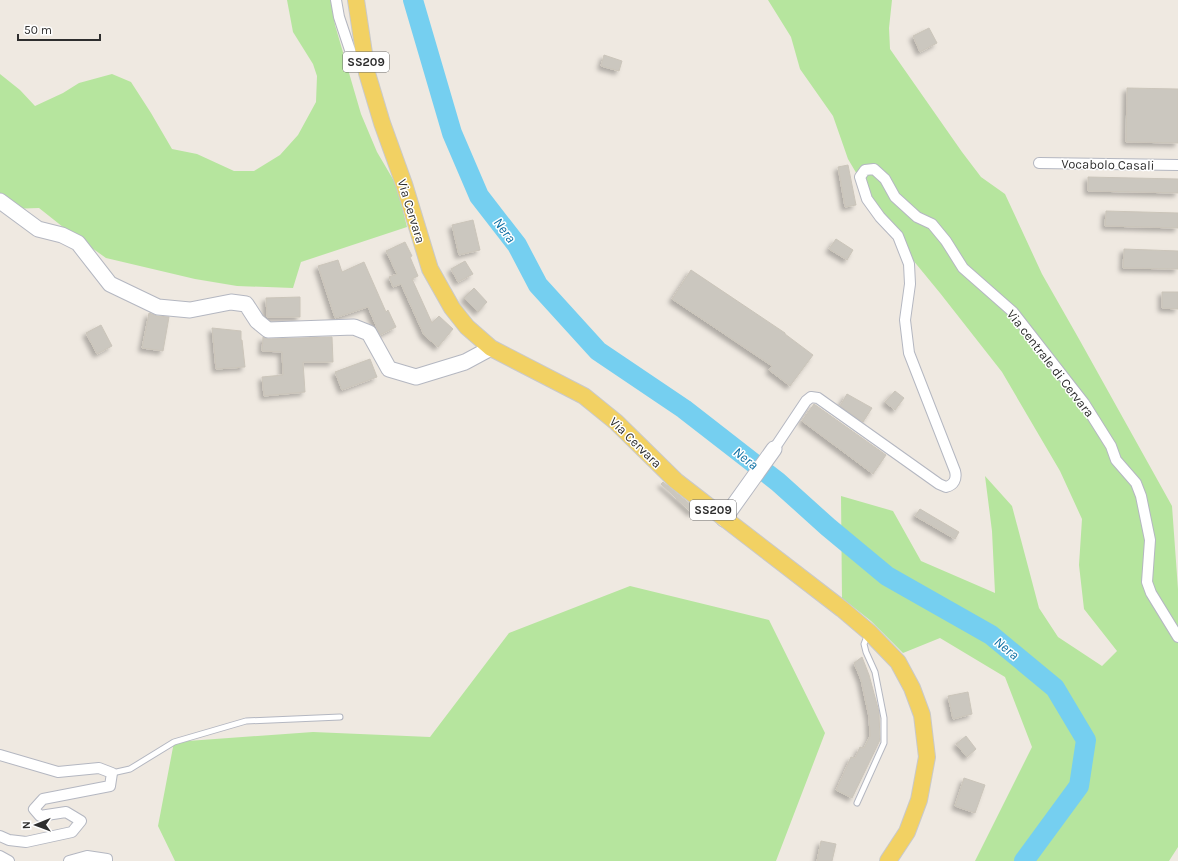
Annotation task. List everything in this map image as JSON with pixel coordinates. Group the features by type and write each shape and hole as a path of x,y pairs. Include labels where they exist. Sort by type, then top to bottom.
{"main road":[{"name":"Via Cervara","path":"356,0 368,73 382,123 404,184 430,269 452,308 467,327 491,348 584,396 616,422 676,481 842,609 869,632 898,662 912,688 922,715 927,758 919,800 907,832 888,861"}],"street":[{"path":"336,0 339,17 353,59 368,73"},
{"name":"Vocabolo Casali","path":"1039,162 1178,165"},
{"name":"Via centrale di Cervara","path":"724,519 748,487 806,401 811,397 818,398 939,484 946,487 955,482 955,471 909,353 905,320 910,284 909,264 898,236 880,217 867,199 860,177 865,170 874,169 885,179 895,197 917,216 932,224 946,241 963,268 1013,312 1084,403 1111,446 1116,460 1136,483 1141,496 1150,540 1148,582 1151,592 1178,637"},
{"path":"0,201 38,228 62,235 78,243 110,284 158,307 190,310 231,302 246,304 257,321 268,330 354,328 370,333 389,369 416,377 465,362 491,348"},
{"path":"0,755 58,772 99,768 112,772 110,786 43,799 34,808 40,816 66,812 81,821 72,832 26,842 9,840 0,836"},
{"path":"0,856 9,861"},
{"path":"69,861 87,856 107,859 107,861"}],"lane":[{"path":"857,803 884,743 884,718 875,672 864,644 869,632"},
{"path":"112,772 130,769 174,742 246,721 340,717"}],"green space":[{"path":"287,0 331,0 335,25 361,114 377,152 397,186 407,227 301,262 293,288 237,286 195,279 106,258 39,208 9,209 0,199 0,74 20,90 35,106 63,93 79,83 112,74 131,82 172,149 197,154 234,171 254,171 280,155 298,135 316,102 317,76 313,64 293,32"},
{"path":"768,0 892,0 889,28 890,49 981,177 1005,194 1042,274 1172,506 1178,589 1178,847 1169,861 975,861 1032,747 1005,677 940,638 903,653 871,621 842,598 841,496 893,511 921,561 995,593 992,531 985,476 1012,506 1039,608 1058,637 1102,666 1117,651 1084,609 1079,565 1082,519 1060,471 1002,372 894,237 848,159 833,116 800,69 791,37"},
{"path":"630,586 769,620 825,733 776,861 175,861 158,826 174,742 313,732 430,737 509,633"}],"building":[{"path":"929,28 937,43 920,52 913,36"},
{"path":"604,55 622,61 619,71 601,66"},
{"path":"1127,88 1178,89 1178,143 1126,142"},
{"path":"848,165 856,205 845,207 838,167"},
{"path":"1088,177 1178,179 1178,193 1088,191"},
{"path":"1106,211 1178,213 1178,228 1105,226"},
{"path":"473,220 480,250 459,255 452,225"},
{"path":"836,239 853,250 847,260 829,249"},
{"path":"405,242 412,256 410,257 418,276 412,279 432,323 439,316 453,329 438,347 424,335 401,284 393,287 389,277 397,274 386,251"},
{"path":"1124,249 1178,251 1178,269 1123,268"},
{"path":"338,260 342,272 364,262 386,312 388,310 396,327 380,335 368,307 335,318 318,266"},
{"path":"465,261 473,274 458,282 451,269"},
{"path":"691,270 785,333 813,355 790,386 769,370 772,366 672,299"},
{"path":"474,288 487,302 478,312 464,298"},
{"path":"1162,292 1178,292 1178,309 1162,308"},
{"path":"300,297 300,317 267,317 266,298"},
{"path":"149,313 157,316 169,317 163,351 142,348"},
{"path":"101,325 112,346 97,354 86,333"},
{"path":"212,328 241,331 245,367 216,369"},
{"path":"263,337 268,339 332,337 333,362 303,362 305,392 264,396 262,377 283,375 282,352 262,351"},
{"path":"370,359 377,377 342,390 335,372"},
{"path":"895,391 904,398 895,410 885,402"},
{"path":"847,394 872,408 863,422 840,406"},
{"path":"814,404 886,455 873,474 802,421"},
{"path":"663,482 696,509 692,513 661,484"},
{"path":"920,509 959,532 955,539 915,516"},
{"path":"862,657 869,675 879,712 880,740 852,798 836,790 851,757 855,758 860,747 864,748 870,736 869,717 861,680 854,663"},
{"path":"968,692 972,714 953,719 948,696"},
{"path":"966,736 976,749 967,757 956,744"},
{"path":"964,778 985,785 975,813 955,806"},
{"path":"821,841 836,844 832,861 817,861"}],"waterway":[{"name":"Nera","path":"413,0 452,133 479,196 517,245 538,285 598,351 684,409 778,482 828,527 887,576 991,635 1055,688 1086,740 1079,786 1024,861"}]}
